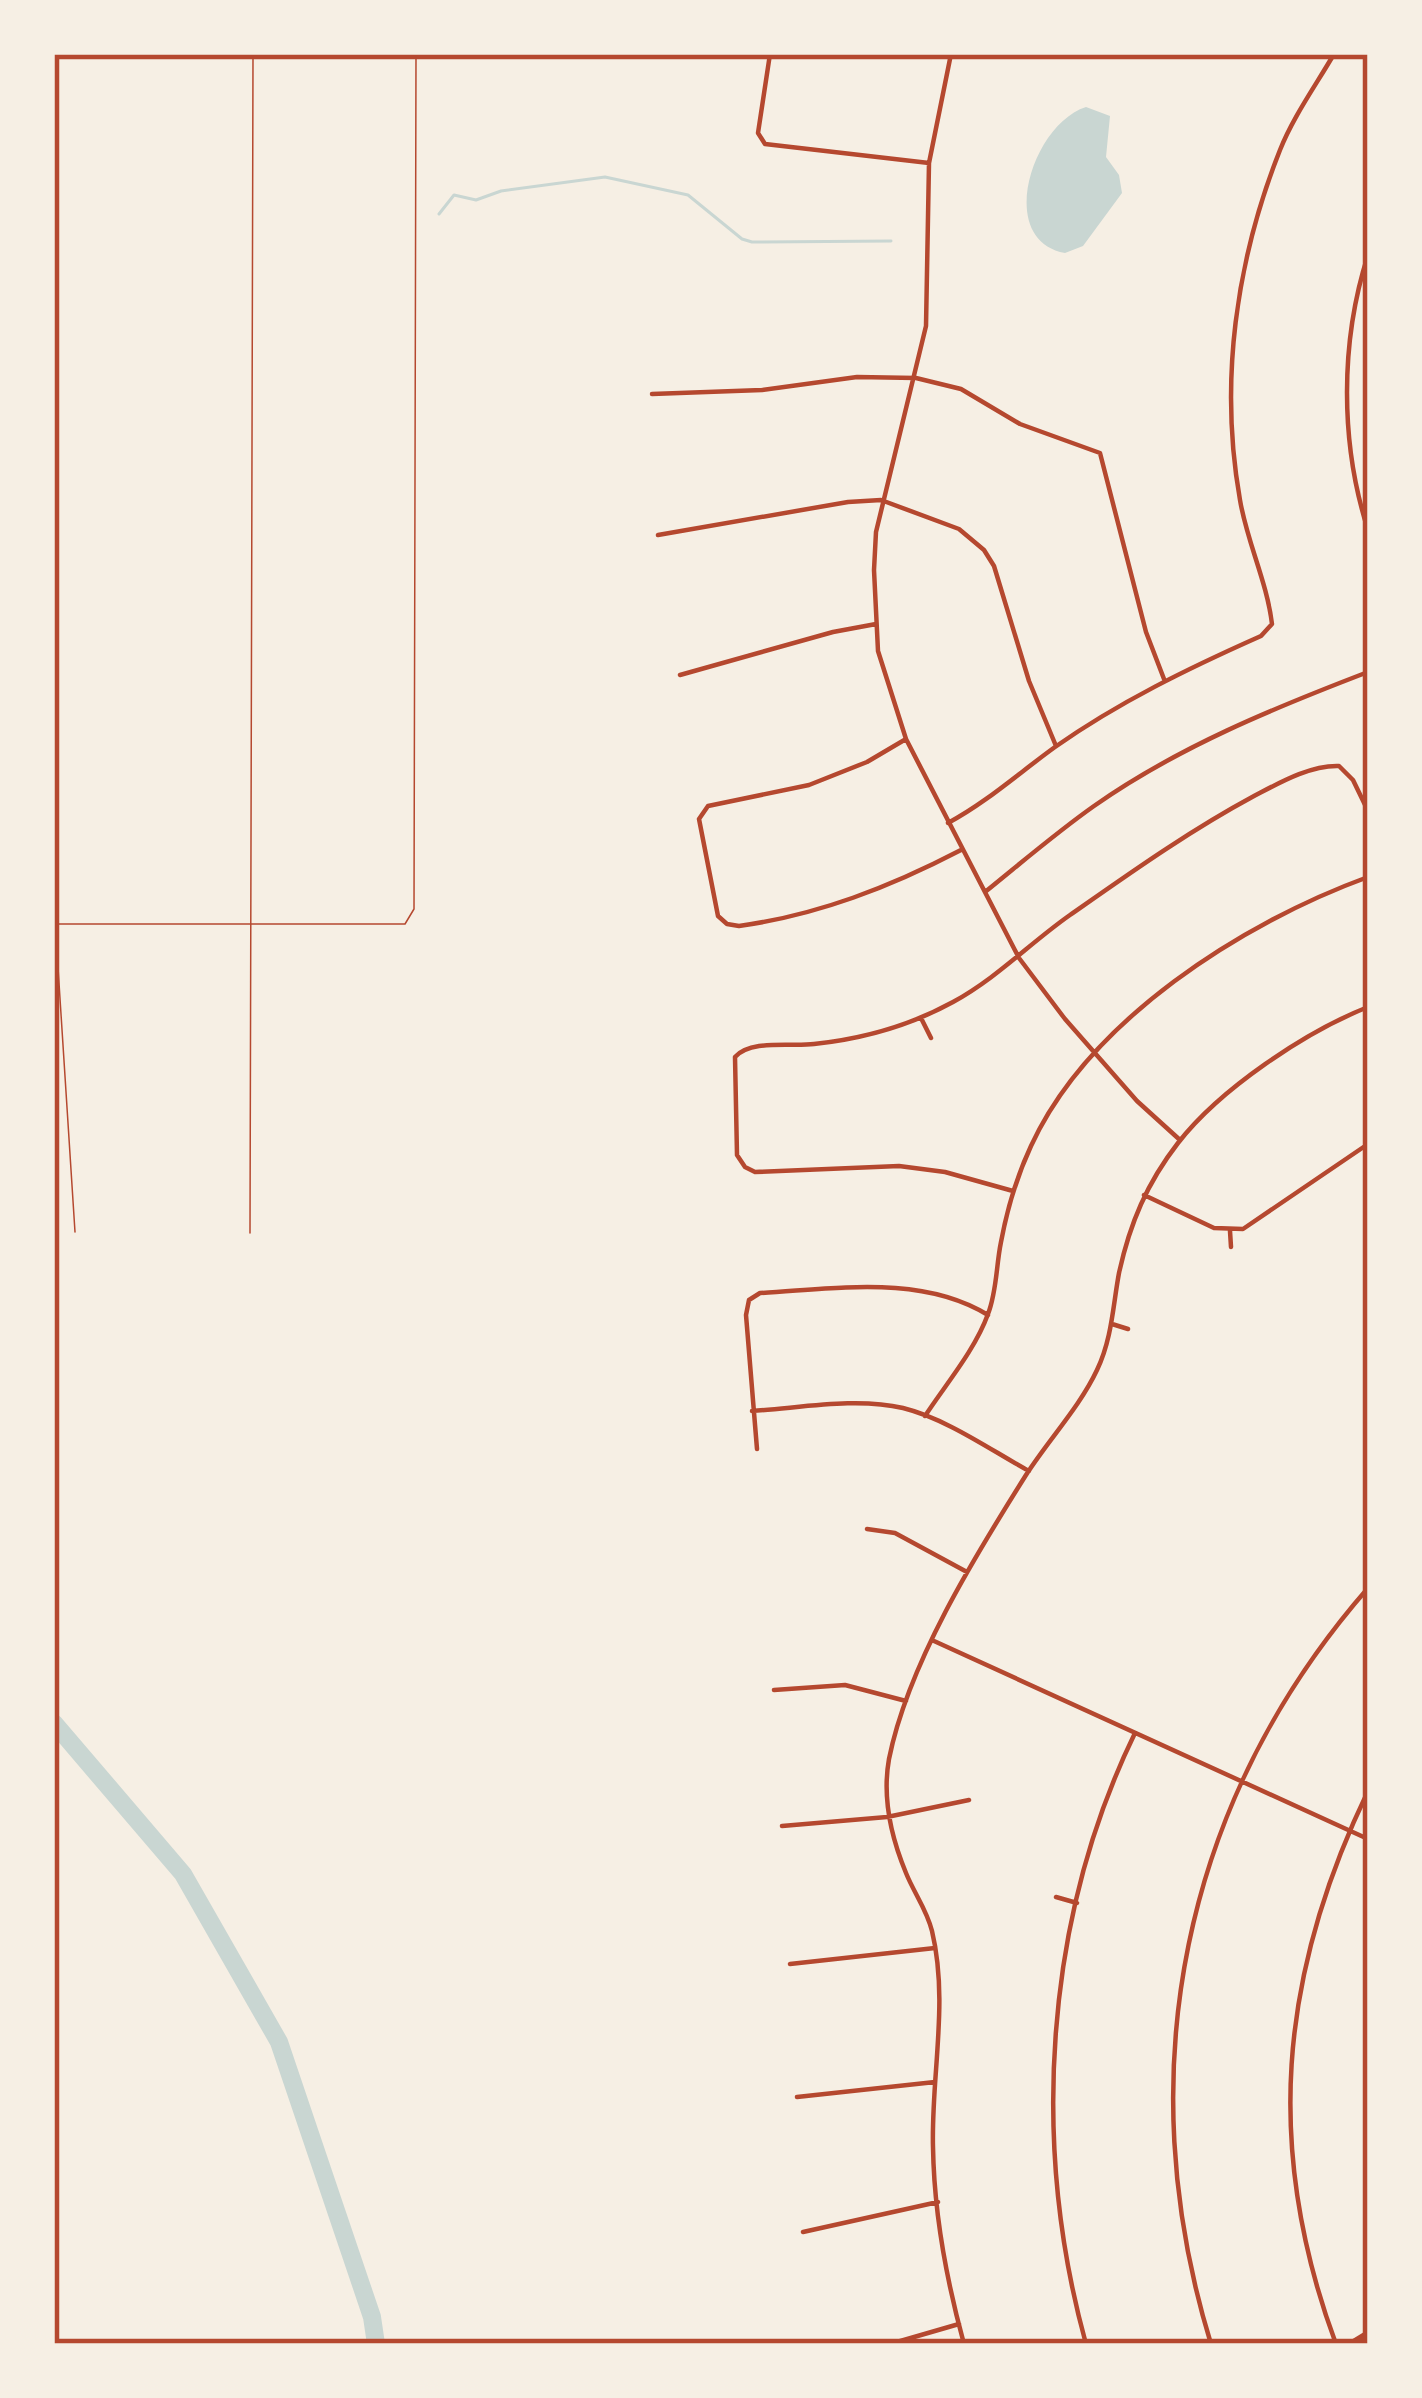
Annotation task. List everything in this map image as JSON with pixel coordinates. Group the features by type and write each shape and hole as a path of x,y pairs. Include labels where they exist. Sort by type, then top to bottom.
{"street":[{"path":"770,54 759,139 775,147 929,164"},
{"path":"951,54 929,164 928,290 916,378 881,500 874,570 885,679 907,740 1019,958 1137,1101 1180,1140"},
{"path":"948,823 1056,746 1164,679 1261,636 1273,623 1248,543 1233,454 1229,389 1236,312 1254,225 1281,146 1334,54"},
{"path":"1368,255 1350,338 1347,395 1351,453 1368,530"},
{"path":"652,394 762,390 857,377 916,378 961,389 1020,424 1100,453 1146,632 1164,679"},
{"path":"658,535 881,500 946,523 984,550 1003,587 1029,681 1056,746"},
{"path":"680,675 876,624"},
{"path":"983,893 1094,806 1160,765 1281,706 1368,672"},
{"path":"907,740 809,785 715,804 703,811 700,830 718,916 727,924 772,921 850,900 961,850"},
{"path":"1013,1191 945,1172 899,1166 755,1172 736,1155 735,1057 749,1048 817,1044 921,1018 992,979 1066,917 1204,824 1276,785 1324,766 1339,766 1353,780 1368,812"},
{"path":"925,1415 988,1315 1013,1191 1031,1145 1058,1097 1094,1052 1171,984 1221,951 1286,914 1368,877"},
{"path":"964,2344 933,2148 939,2005 935,1948 927,1915 906,1875 887,1817 890,1758 906,1701 967,1572 1099,1366 1112,1324 1128,1235 1142,1194 1180,1140 1216,1103 1335,1020 1368,1007"},
{"path":"921,1018 931,1038"},
{"path":"1142,1194 1195,1221 1230,1231 1243,1229 1368,1144"},
{"path":"1230,1231 1231,1247"},
{"path":"757,1449 746,1315 749,1300 760,1293 893,1287 951,1299 988,1315"},
{"path":"1112,1324 1129,1329"},
{"path":"752,1411 897,1406 925,1415 1029,1471"},
{"path":"867,1529 895,1533 967,1572"},
{"path":"1211,2344 1197,2298 1174,2167 1174,2047 1180,1981 1201,1887 1241,1780 1289,1689 1368,1588"},
{"path":"934,1641 1368,1840"},
{"path":"774,1690 844,1685 906,1701"},
{"path":"1086,2344 1073,2296 1059,2200 1054,2095 1062,1974 1096,1828 1135,1733"},
{"path":"1336,2344 1309,2263 1291,2149 1289,2085 1296,2008 1311,1936 1368,1791"},
{"path":"782,1826 887,1817 969,1800"},
{"path":"1055,1897 1077,1903"},
{"path":"790,1964 935,1948"},
{"path":"797,2096 935,2082"},
{"path":"803,2232 938,2202"},
{"path":"890,2344 958,2324"},
{"path":"1350,2344 1368,2333"}],"lane":[{"path":"250,1233 253,54"},
{"path":"55,925 406,924 414,910 416,54"},
{"path":"54,905 75,1232"}],"shaded area":[{"path":"1086,107 1110,116 1106,157 1119,175 1122,193 1083,246 1065,253 1044,244 1031,227 1029,182 1050,135"}],"waterway":[{"path":"439,214 454,195 476,200 501,191 605,177 688,195 752,242 891,241"},
{"path":"54,1723 183,1874 279,2042 372,2317 376,2344"}]}
